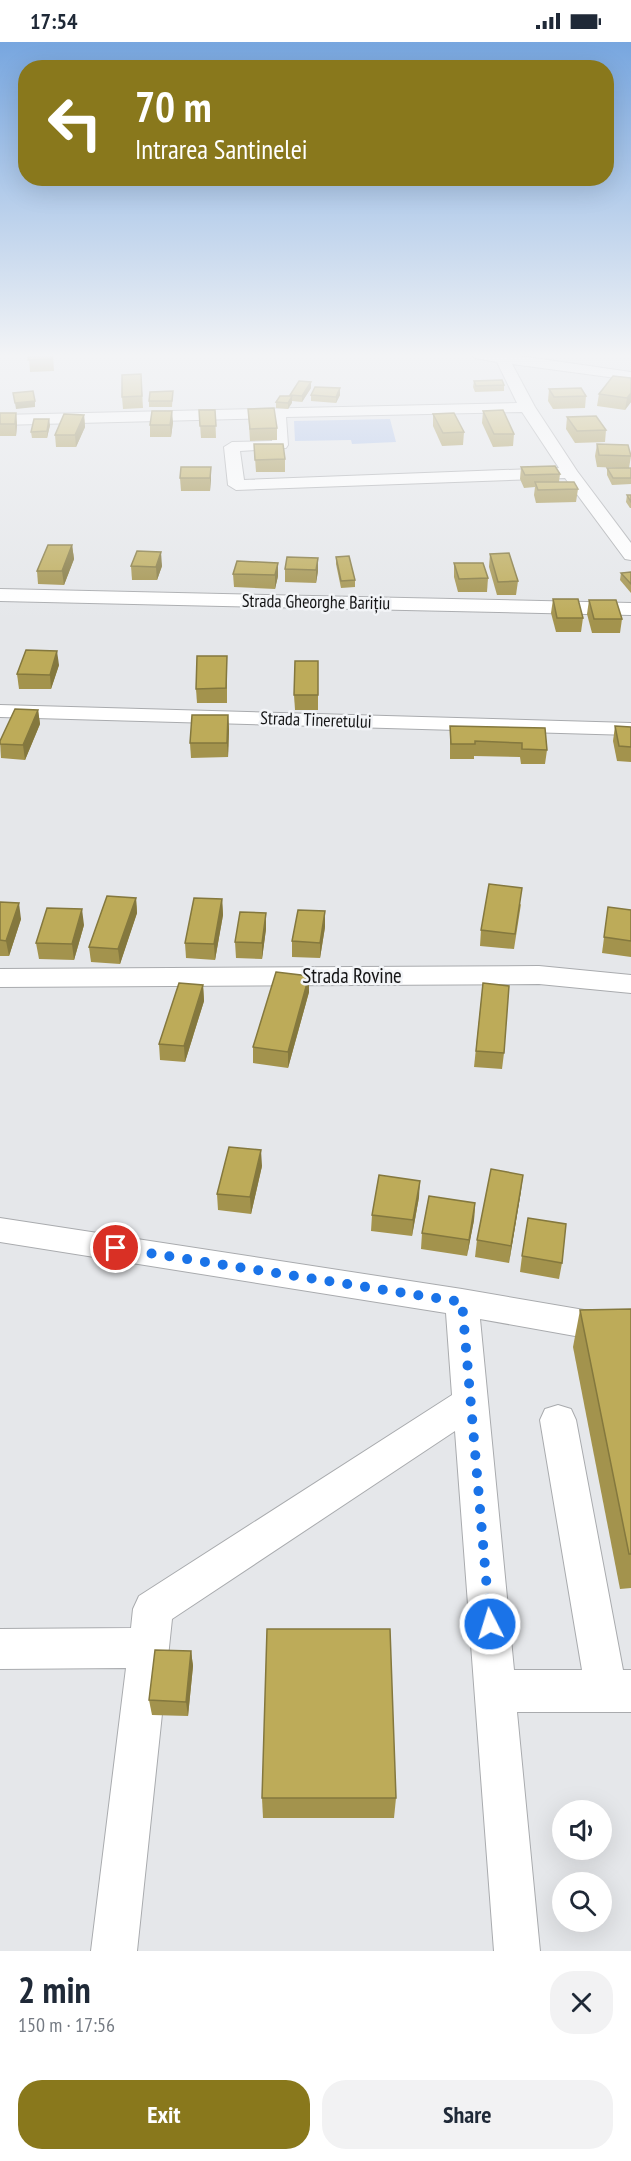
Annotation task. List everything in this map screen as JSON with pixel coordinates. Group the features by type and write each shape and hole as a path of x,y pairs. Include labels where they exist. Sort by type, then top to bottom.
{"street":[{"path":"280,444 232,447 236,485 570,473"},
{"path":"551,444 631,555"},
{"name":"Strada Gheorghe Barițiu","path":"0,595 631,609"},
{"name":"Strada Tineretului","path":"0,711 631,729"},
{"name":"Strada Rovine","path":"0,978 539,975 631,984"},
{"path":"0,1230 462,1302 631,1332"},
{"path":"462,1302 517,1951"},
{"path":"114,1951 153,1609 471,1402"},
{"path":"495,1691 619,1692 558,1420"},
{"path":"0,1649 148,1648"}],"building":[{"path":"254,444 283,444 285,459 255,460"},
{"path":"597,444 628,445 631,456 599,455"},
{"path":"555,466 560,474 525,475 521,467"},
{"path":"181,467 211,467 210,478 180,478"},
{"path":"607,468 631,468 631,478 613,478"},
{"path":"535,482 574,482 578,489 538,490"},
{"path":"48,545 72,545 62,571 37,571"},
{"path":"137,551 161,552 156,567 131,566"},
{"path":"509,553 518,581 498,582 490,554"},
{"path":"349,556 355,580 341,581 336,557"},
{"path":"287,557 318,558 316,570 285,569"},
{"path":"237,561 278,563 275,575 233,574"},
{"path":"454,563 483,563 488,578 459,579"},
{"path":"631,572 631,584 621,573"},
{"path":"553,599 578,599 583,618 557,618"},
{"path":"589,600 616,600 622,619 594,619"},
{"path":"26,650 57,651 50,675 17,674"},
{"path":"197,656 227,656 226,688 196,689"},
{"path":"295,661 318,661 318,695 294,695"},
{"path":"15,709 38,710 23,745 0,744 0,741"},
{"path":"192,715 228,715 227,743 190,743"},
{"path":"450,726 545,728 547,750 522,749 522,743 475,741 475,744 451,744"},
{"path":"615,726 631,727 631,747 619,746"},
{"path":"489,884 522,888 515,934 481,930"},
{"path":"107,896 136,898 118,949 89,947"},
{"path":"194,898 222,899 214,944 185,943"},
{"path":"0,902 19,903 6,941 0,940"},
{"path":"608,907 631,910 631,941 604,937"},
{"path":"47,908 82,909 72,944 36,943"},
{"path":"298,910 325,911 320,943 292,941"},
{"path":"240,912 266,913 262,943 235,942"},
{"path":"276,972 309,976 288,1052 253,1047"},
{"path":"179,983 203,985 184,1046 159,1044"},
{"path":"483,983 509,986 504,1053 476,1051"},
{"path":"229,1147 261,1150 250,1197 217,1194"},
{"path":"491,1169 523,1175 511,1246 477,1240"},
{"path":"379,1175 420,1181 413,1220 372,1215"},
{"path":"429,1196 475,1203 469,1240 422,1233"},
{"path":"528,1218 566,1224 562,1263 522,1256"},
{"path":"631,1309 631,1554 629,1554 580,1310"},
{"path":"267,1629 390,1629 396,1798 262,1798"},
{"path":"155,1650 191,1651 186,1702 149,1700"}],"route":[{"path":"116,1248 462,1302 490,1624"}]}
